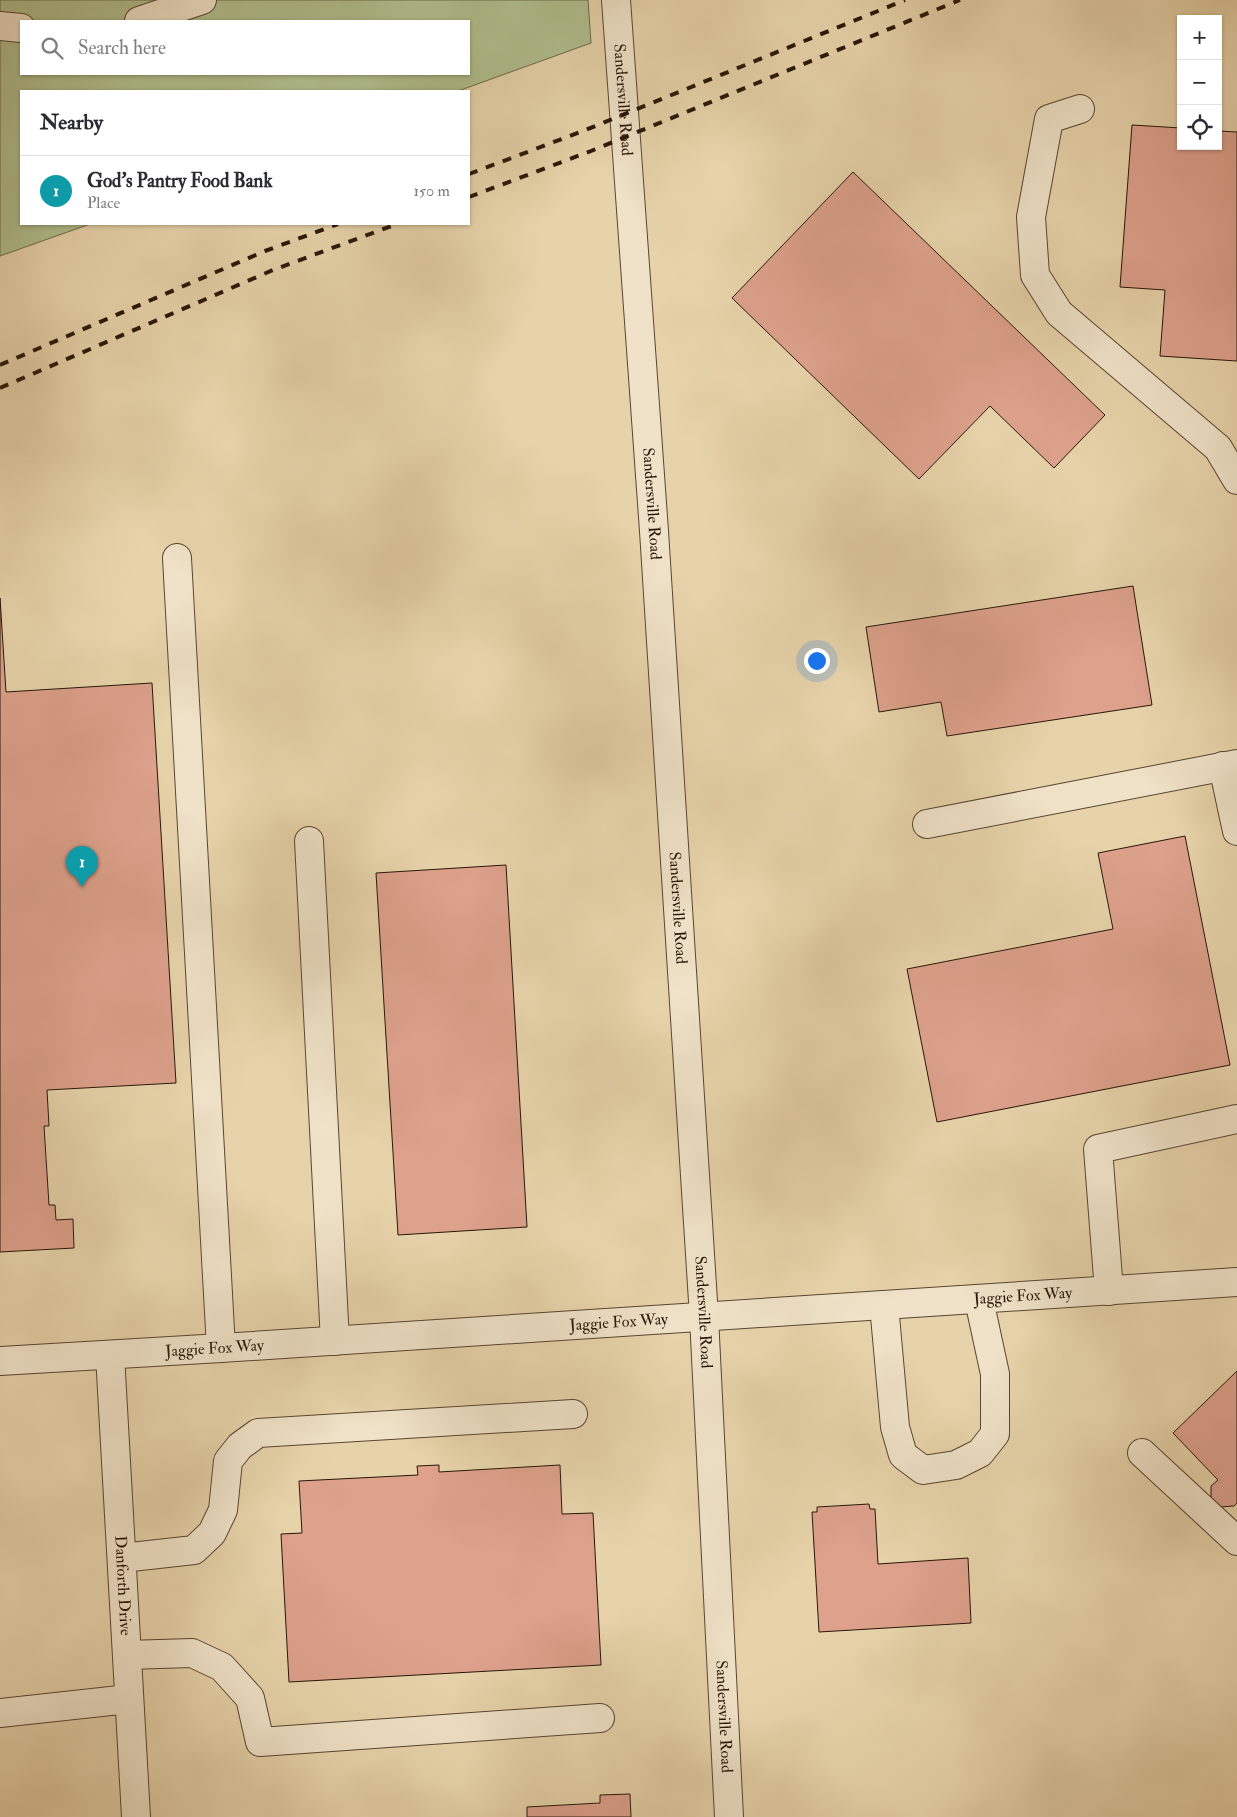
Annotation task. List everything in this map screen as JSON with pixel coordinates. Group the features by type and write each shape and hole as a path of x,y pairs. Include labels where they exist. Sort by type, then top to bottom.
{"street":[{"path":"142,20 202,0"},
{"name":"Sandersville Road","path":"616,0 654,531 704,1317 729,1817"},
{"path":"0,26 20,28"},
{"path":"1080,108 1049,119 1031,217 1035,275 1059,313 1218,448 1237,480"},
{"path":"177,558 222,1348"},
{"path":"927,824 1230,765 1237,831"},
{"path":"309,842 335,1341"},
{"path":"1109,1291 1098,1149 1237,1119"},
{"name":"Jaggie Fox Way","path":"0,1360 335,1341 1237,1282"},
{"path":"884,1305 895,1427 904,1455 923,1470 956,1465 980,1453 995,1434 995,1374 979,1300"},
{"name":"Danforth Drive","path":"110,1355 136,1817"},
{"path":"122,1558 194,1550 212,1533 223,1510 228,1461 240,1446 258,1433 572,1414"},
{"path":"1142,1453 1237,1541"},
{"path":"127,1655 192,1653 222,1667 250,1698 260,1742 600,1718"},
{"path":"0,1713 129,1699"}],"green space":[{"path":"0,0 588,0 591,43 461,90 20,90 20,225 87,225 0,256"}],"building":[{"path":"1132,125 1177,128 1177,150 1222,150 1222,131 1237,132 1237,361 1160,356 1165,290 1120,287"},
{"path":"853,172 1105,415 1054,468 990,406 919,479 732,298"},
{"path":"1133,586 1152,705 947,736 941,702 879,712 866,627"},
{"path":"0,598 6,692 152,683 176,1083 47,1090 49,1126 44,1126 49,1205 55,1205 56,1220 73,1219 74,1248 0,1252"},
{"path":"1185,836 1230,1065 937,1122 907,969 1113,929 1098,853"},
{"path":"506,865 527,1227 398,1235 376,873"},
{"path":"1237,1371 1237,1503 1234,1506 1220,1507 1211,1498 1211,1486 1218,1480 1173,1433"},
{"path":"439,1465 439,1472 560,1465 562,1514 593,1513 601,1665 289,1682 281,1534 302,1533 299,1481 418,1475 417,1466"},
{"path":"869,1504 870,1509 875,1509 878,1564 968,1558 971,1623 819,1632 812,1512 817,1512 817,1507"},
{"path":"630,1794 631,1817 527,1817 527,1807 600,1803 600,1795"}],"railway":[{"path":"470,174 583,131 905,0"},
{"path":"470,197 591,151 960,0"},
{"path":"0,365 265,251 335,225"},
{"path":"0,388 273,270 394,225"}],"place":[{"name":"God's Pantry Food Bank","path":"82,887"}]}
